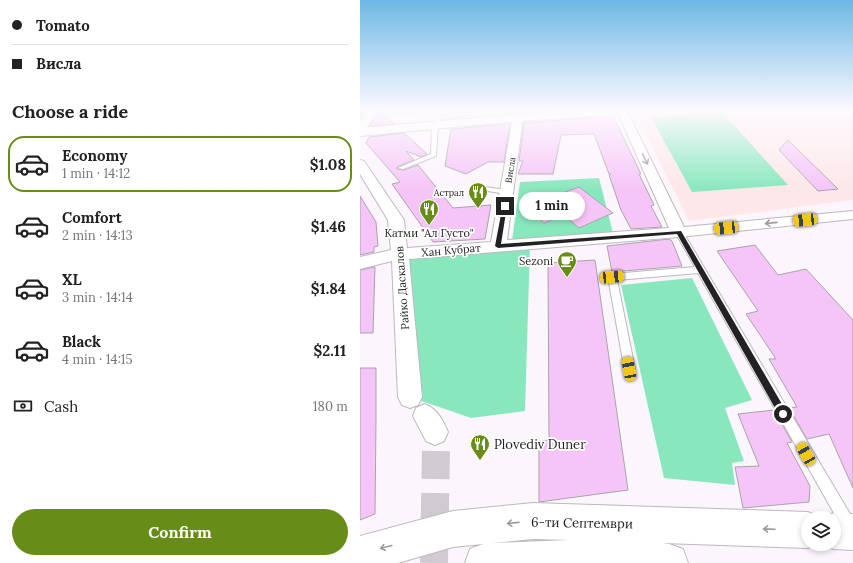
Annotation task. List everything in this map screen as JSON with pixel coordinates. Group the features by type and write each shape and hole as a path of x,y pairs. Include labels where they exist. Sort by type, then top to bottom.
{"street":[{"name":"Висла","path":"498,246 515,137"},
{"path":"634,137 679,232"},
{"name":"Райко Даскалов","path":"360,164 396,220 400,254 410,397"},
{"name":"Хан Кубрат","path":"360,263 400,254 679,232 853,215"},
{"name":"6-ти Септември","path":"360,555 453,529 532,521 801,530"},
{"path":"484,563 530,559 623,559 669,563"}],"lane":[{"path":"401,168 434,155 435,137"},
{"path":"477,188 507,192"},
{"path":"679,232 848,532"},
{"path":"629,369 612,277 701,270"}],"shaded area":[{"path":"648,137 853,137 853,200 689,221"}],"green space":[{"path":"662,137 745,137 788,185 692,192"},
{"path":"599,178 613,233 512,241 520,182"},
{"path":"530,244 525,411 471,418 410,397 400,254"},
{"path":"692,278 752,400 725,408 744,461 732,463 735,485 664,478 621,285"}],"building":[{"path":"369,137 409,137 427,154 421,157 406,151 414,160 397,167 397,169 404,170 418,165 453,208 491,205 485,239 433,242 392,184 400,182 366,143"},
{"path":"450,137 508,137 504,162 488,162 466,174 445,166"},
{"path":"522,137 561,137 553,174 518,174 523,161 519,161"},
{"path":"595,137 623,137 654,205 651,206 662,227 631,229 621,210 609,175 611,174 609,174"},
{"path":"788,140 838,189 818,191 779,150"},
{"path":"579,187 613,213 579,228 564,215 544,223 527,206"},
{"path":"360,196 376,222 378,246 374,247 374,252 360,255"},
{"path":"669,239 672,241 682,266 612,272 607,246"},
{"path":"755,245 778,275 806,269 853,320 853,488 829,434 807,439 789,408 797,407 769,359 776,359 746,314 758,311 717,251"},
{"path":"595,260 628,490 539,502 539,441 549,440 548,263"},
{"path":"375,267 373,333 360,333 360,270"},
{"path":"360,368 376,368 376,419 375,514 360,520"},
{"path":"774,410 792,442 787,443 810,486 809,502 743,508 735,467 759,466 738,414"}],"tunnel":[{"path":"434,563 436,448"}],"place":[{"name":"Астрал","path":"478,209"},
{"name":"Катми \"Ал Густо\"","path":"429,226"},
{"name":"Sezoni","path":"567,278"},
{"name":"Plovediv Duner","path":"480,461"}],"route":[{"path":"505,206 498,246 679,232 783,414"}]}
